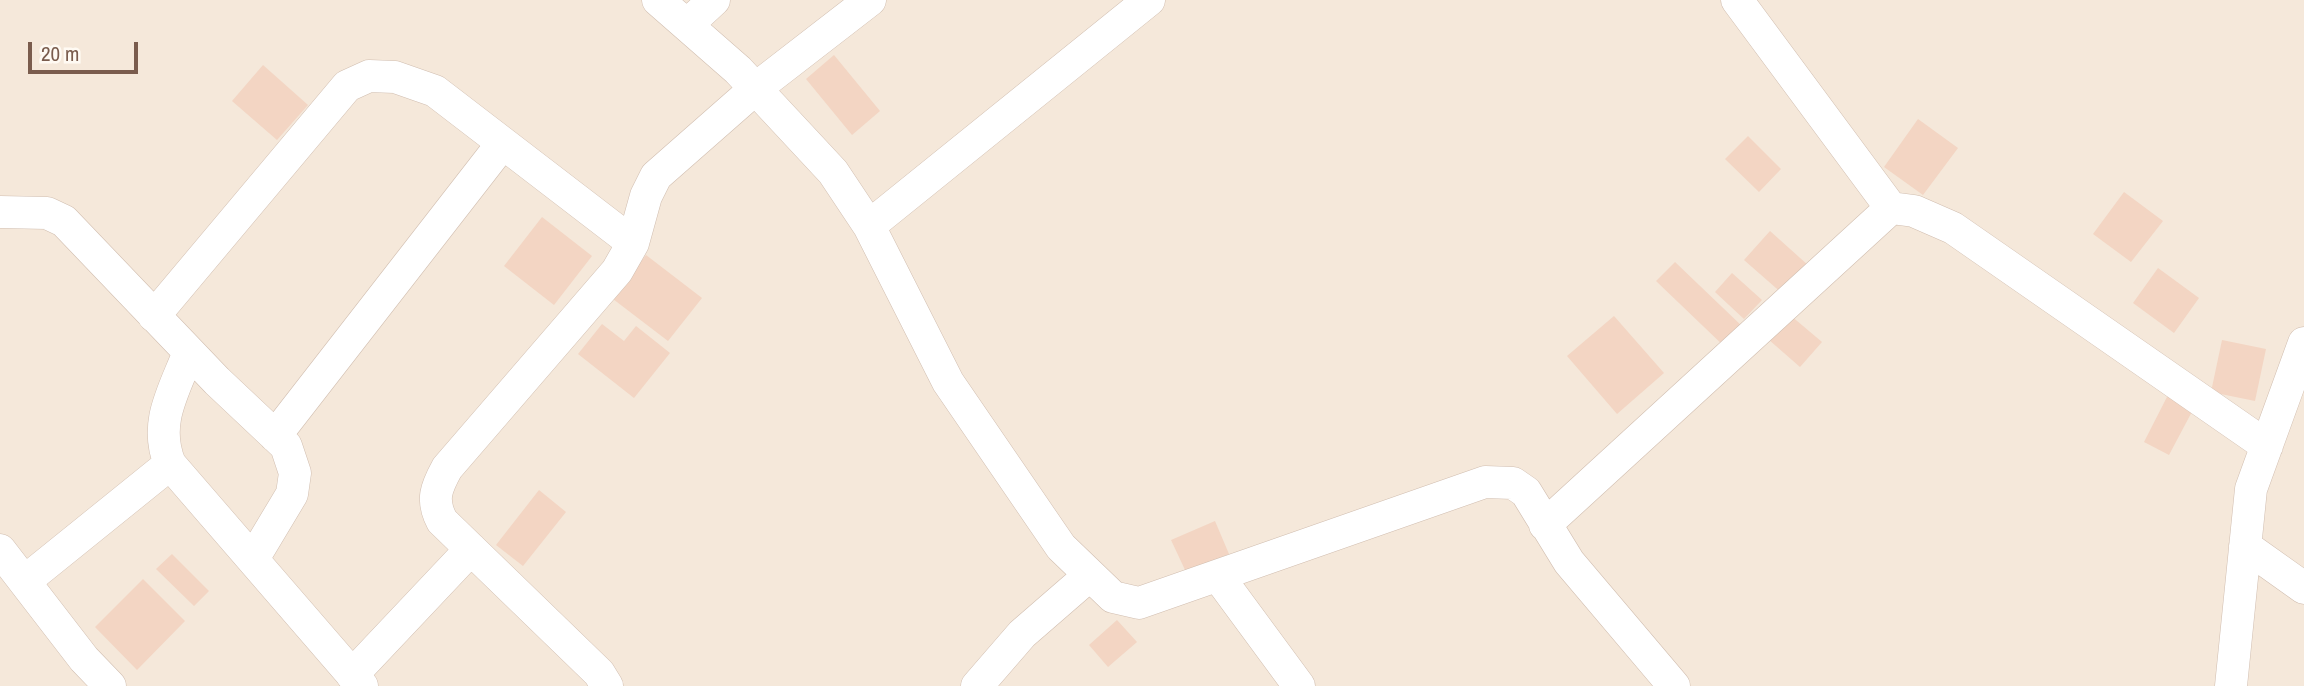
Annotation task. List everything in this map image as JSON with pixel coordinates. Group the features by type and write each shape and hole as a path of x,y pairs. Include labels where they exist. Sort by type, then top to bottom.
{"street":[{"path":"658,0 755,89 833,172 869,226 948,382 1061,547 1113,597 1139,603 1485,482 1513,483 1526,492 1569,562 1674,686"},
{"path":"687,25 714,0"},
{"path":"607,686 599,673 442,521 435,507 436,488 447,468 617,271 632,243 646,196 656,176 755,89 870,0"},
{"path":"869,226 1149,0"},
{"path":"1737,0 1891,208 1914,211 1953,228 2267,446"},
{"path":"154,316 347,86 369,76 394,77 416,82 435,91 632,243"},
{"path":"275,436 502,144"},
{"path":"1545,525 1891,208"},
{"path":"0,212 47,212 64,221 189,352 286,446 295,473 292,495 253,559"},
{"path":"2231,686 2251,489 2304,343"},
{"path":"189,352 162,421 163,447 170,464 357,680 471,550"},
{"path":"25,581 170,464"},
{"path":"2245,546 2304,588"},
{"path":"0,550 84,659 110,686"},
{"path":"977,686 1021,634 1090,575"},
{"path":"1218,576 1299,686"}],"shaded area":[{"path":"0,0 2304,0 2304,686 0,686"}],"building":[{"path":"834,55 880,111 852,135 806,79"},
{"path":"263,65 308,105 277,140 232,101"},
{"path":"1918,119 1958,148 1923,195 1884,167"},
{"path":"1748,136 1781,169 1759,192 1725,159"},
{"path":"2124,192 2163,221 2131,262 2093,234"},
{"path":"542,217 592,256 554,305 504,266"},
{"path":"1770,231 1809,266 1784,295 1744,260"},
{"path":"646,255 702,298 668,341 613,299"},
{"path":"1675,262 1745,329 1727,349 1656,281"},
{"path":"2158,268 2199,298 2174,333 2133,303"},
{"path":"1732,273 1762,300 1744,319 1715,292"},
{"path":"1790,315 1822,342 1800,367 1768,339"},
{"path":"1614,316 1664,373 1617,414 1567,356"},
{"path":"602,324 624,341 636,326 670,353 634,398 578,354"},
{"path":"2222,340 2266,349 2255,401 2211,392"},
{"path":"2169,393 2195,406 2169,455 2144,442"},
{"path":"539,490 566,512 523,566 496,545"},
{"path":"1215,521 1229,554 1186,572 1171,540"},
{"path":"172,554 209,591 194,606 156,569"},
{"path":"143,579 185,621 137,670 95,627"},
{"path":"1117,620 1137,642 1108,667 1089,645"}]}
